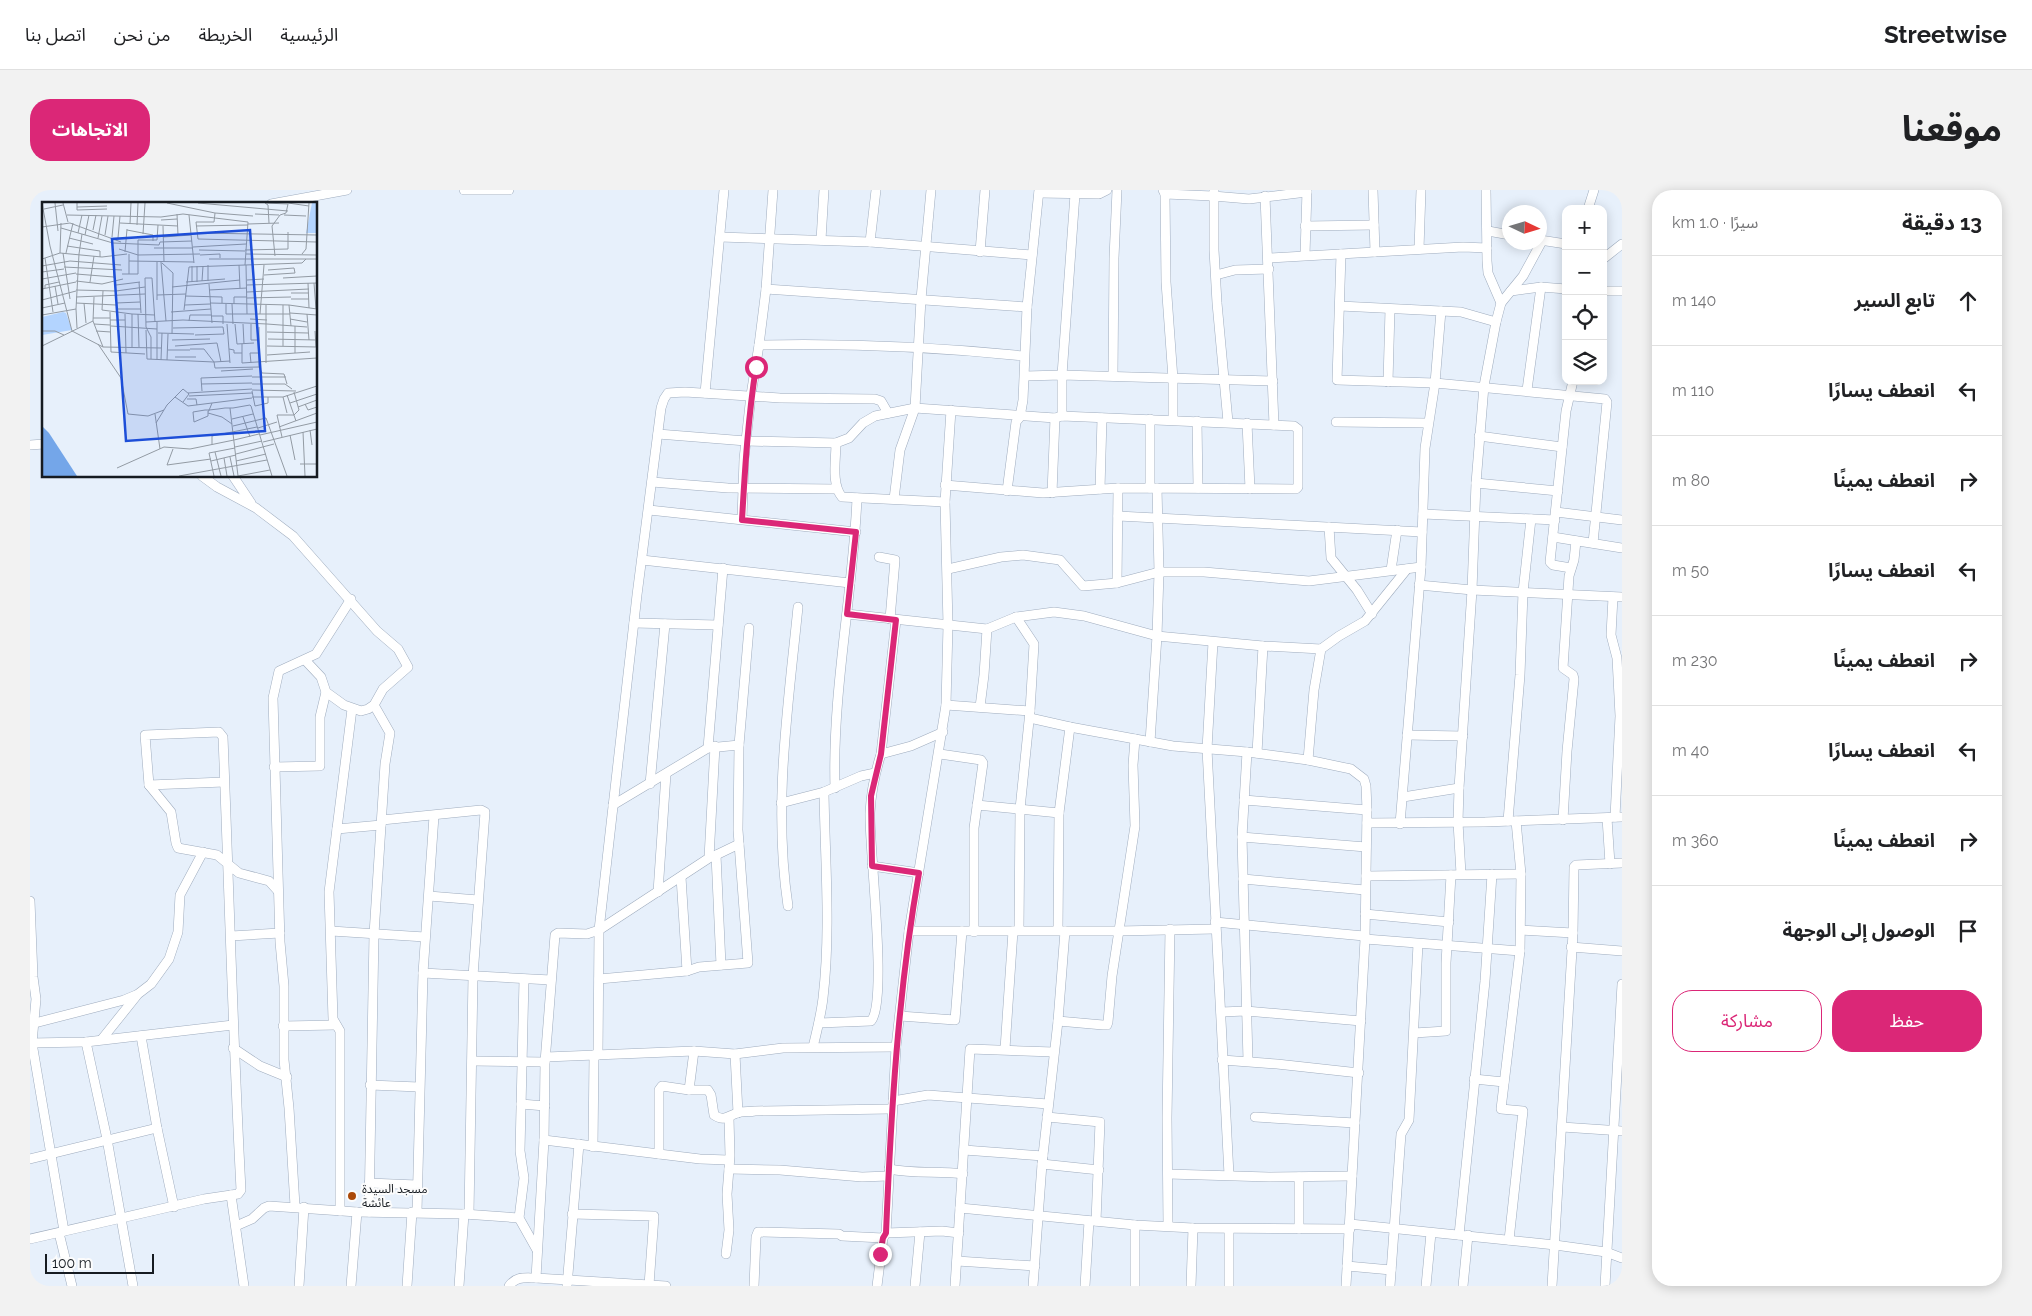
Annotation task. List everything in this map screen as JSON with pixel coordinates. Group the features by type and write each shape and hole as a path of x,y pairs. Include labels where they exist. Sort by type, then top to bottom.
{"street":[{"path":"282,202 347,190"},
{"path":"464,190 508,190"},
{"path":"704,393 724,190"},
{"path":"742,520 746,441 751,395 760,345 773,190"},
{"path":"821,240 824,190"},
{"path":"870,242 876,190"},
{"path":"894,499 900,450 915,408 921,299 931,190"},
{"path":"980,252 985,190"},
{"path":"1008,491 1015,428 1020,417 1025,376 1024,356 1027,307 1039,192 1098,194 1107,190"},
{"path":"1113,376 1114,258 1117,190"},
{"path":"1372,190 1375,252"},
{"path":"1419,249 1421,190"},
{"path":"1486,190 1488,272 1501,303"},
{"path":"1589,205 1594,190"},
{"path":"1173,420 1173,379 1166,282 1164,192 1214,193 1238,199 1307,191 1305,255"},
{"path":"1214,193 1216,275 1228,422"},
{"path":"1052,493 1075,194"},
{"path":"1265,196 1274,424"},
{"path":"1305,226 1374,225"},
{"path":"1488,231 1502,234"},
{"path":"720,237 870,242 1032,255"},
{"path":"1547,242 1562,244"},
{"path":"1607,256 1622,244"},
{"path":"1268,258 1419,249 1487,248"},
{"path":"1461,874 1458,822 1459,788 1472,590 1476,483 1484,386 1501,303 1529,267 1537,250"},
{"path":"1341,254 1337,380 1484,386 1602,398 1607,402 1593,543"},
{"path":"1216,275 1235,270 1269,269"},
{"path":"1511,291 1541,287 1562,289"},
{"path":"1527,390 1541,287"},
{"path":"766,289 1027,307"},
{"path":"1607,291 1622,292"},
{"path":"1340,306 1472,314 1496,322"},
{"path":"1388,382 1390,308"},
{"path":"1400,824 1419,585 1424,448 1427,423 1436,383 1441,311"},
{"path":"760,345 814,344 919,348 1024,356"},
{"path":"1025,376 1113,376 1273,381"},
{"path":"1571,568 1551,564 1562,447 1572,385"},
{"path":"593,1146 599,930 634,623 661,408 664,398 668,393 677,392 807,399 875,399 881,401 888,412"},
{"path":"658,434 746,441 836,443 849,438 868,419 888,412 915,408 1020,417 1150,419 1274,424 1294,426 1298,429 1298,487 1296,489 1118,488 1052,493 945,485"},
{"path":"877,1286 884,1236 896,1047 909,931 940,754 946,705 948,569 945,485 951,410"},
{"path":"1100,489 1102,418"},
{"path":"1150,419 1159,572 1150,742"},
{"path":"1197,421 1198,488"},
{"path":"1336,422 1427,423"},
{"path":"1247,423 1250,489"},
{"path":"1479,436 1562,447"},
{"path":"836,443 836,472 838,489 842,497 945,502"},
{"path":"205,478 217,487 256,508 293,536 351,599 377,631 398,648 408,664 407,670 383,689 374,704 368,709 361,711 352,709 326,692"},
{"path":"234,478 245,496 256,508"},
{"path":"652,482 744,488 838,489"},
{"path":"1476,483 1558,491"},
{"path":"1117,583 1118,488"},
{"path":"835,788 836,717 856,532 857,498"},
{"path":"649,510 856,532"},
{"path":"1423,514 1531,519 1555,516 1596,517 1622,520"},
{"path":"1118,516 1422,532"},
{"path":"1509,1240 1523,1111 1501,1109 1520,951 1521,874 1512,821 1523,592 1531,519"},
{"path":"1329,527 1331,558 1372,614"},
{"path":"1391,570 1397,530"},
{"path":"1553,537 1622,548"},
{"path":"1563,820 1574,679 1573,675 1563,668 1569,576 1576,541"},
{"path":"948,569 1000,557 1023,555 1060,560 1083,586 1117,583 1159,572 1204,572 1309,581 1420,567"},
{"path":"819,1023 871,1021 873,1019 878,950 870,814 875,773 881,754 893,619 895,560 880,557"},
{"path":"642,560 850,583"},
{"path":"721,965 713,856 711,747 723,568"},
{"path":"1308,760 1317,666 1321,649 1338,636 1365,621 1407,569"},
{"path":"1419,585 1472,590 1617,597 1610,626 1618,649 1621,716 1615,817 1610,864"},
{"path":"295,1206 287,1077 284,1060 284,986 278,891 273,698 279,673 319,651 351,599"},
{"path":"788,906 782,870 781,803 783,760 798,607"},
{"path":"847,614 987,629 1016,617 1054,612 1084,616 1157,636 1263,646 1321,649"},
{"path":"1005,1049 1016,931 1021,906 1018,865 1020,809 1030,714 1034,644 1016,617"},
{"path":"634,623 718,626"},
{"path":"650,784 665,624"},
{"path":"599,979 687,971 699,966 746,963 749,960 739,844 739,745 749,628"},
{"path":"980,707 987,629"},
{"path":"1213,642 1207,750 1229,1175"},
{"path":"1257,753 1263,646"},
{"path":"274,767 320,766 320,718 326,692 321,677 305,660"},
{"path":"369,1212 374,934 385,764 390,733 374,704"},
{"path":"946,705 980,707 1030,714 1070,727 1150,742 1308,760 1351,769 1364,779 1367,810 1365,914 1359,1073 1346,1286"},
{"path":"340,1211 340,1031 333,1019 329,892 352,709"},
{"path":"1033,1286 1042,1160 1058,1021 1062,930 1059,813 1070,727"},
{"path":"881,754 910,746 943,732"},
{"path":"30,1239 238,1194 241,1190 233,1048 231,936 228,863 224,782 221,734 145,734 149,785 172,812 178,848 217,855 228,863 244,876 268,880 278,891"},
{"path":"1407,735 1463,736"},
{"path":"1058,1021 1107,1025 1118,931 1126,896 1134,826 1133,765 1135,739"},
{"path":"613,805 711,747 739,745"},
{"path":"1247,752 1242,838 1248,1061"},
{"path":"940,754 982,761 974,842 974,932"},
{"path":"781,803 824,792 861,776 875,773"},
{"path":"658,892 666,774"},
{"path":"149,785 224,782"},
{"path":"1403,797 1459,788"},
{"path":"813,1047 819,1023 825,978 827,916 824,792"},
{"path":"1244,800 1367,810"},
{"path":"977,805 1059,813"},
{"path":"337,829 481,810 485,812 473,976 466,1214 459,1286"},
{"path":"407,1286 417,1185 422,973 434,816"},
{"path":"1367,823 1400,824 1615,817"},
{"path":"1242,838 1366,847"},
{"path":"536,1278 544,1140 546,1059 556,933 588,934 599,930 713,856 739,844"},
{"path":"102,1039 138,994 151,984 169,960 177,938 180,895 203,852"},
{"path":"1552,1286 1573,933 1575,866 1622,864"},
{"path":"872,866 919,873"},
{"path":"1463,1286 1463,1235 1468,1156 1488,948 1492,874"},
{"path":"1366,876 1521,874"},
{"path":"1414,1033 1446,1031 1447,946 1451,875"},
{"path":"681,877 687,971"},
{"path":"1243,879 1365,890"},
{"path":"429,896 478,900"},
{"path":"30,901 33,932 32,970 36,999 35,1023 31,1043 72,1286"},
{"path":"1365,914 1449,922"},
{"path":"909,931 1118,931 1245,924 1418,944 1520,951"},
{"path":"1168,1226 1170,929"},
{"path":"1521,930 1573,933"},
{"path":"331,931 425,937"},
{"path":"900,1016 955,1020 962,932"},
{"path":"231,936 280,933"},
{"path":"1390,1286 1402,1134 1409,1120 1418,944"},
{"path":"1571,947 1622,951"},
{"path":"422,973 551,980"},
{"path":"524,979 520,1151 524,1178 519,1218 538,1251"},
{"path":"1605,1286 1606,1252 1618,1130 1622,984"},
{"path":"35,1023 124,1000 138,994"},
{"path":"1221,1012 1246,1011 1361,1021"},
{"path":"31,1043 86,1042 234,1024"},
{"path":"283,1026 336,1025"},
{"path":"141,1036 157,1128 174,1207"},
{"path":"86,1042 107,1139 132,1286"},
{"path":"472,1061 522,1061 596,1055 694,1051 735,1054 783,1048 813,1047 896,1047"},
{"path":"233,1048 260,1066 287,1077"},
{"path":"955,1286 970,1049 1054,1052"},
{"path":"689,1090 694,1051"},
{"path":"735,1054 738,1113"},
{"path":"1222,1060 1359,1073"},
{"path":"1474,1079 1504,1082"},
{"path":"370,1085 419,1087"},
{"path":"659,1154 658,1112 660,1087 662,1086 689,1090 708,1090 711,1095 714,1115 719,1119 729,1118 738,1113 892,1105 928,1094 1048,1104"},
{"path":"521,1104 545,1106"},
{"path":"1047,1117 1100,1122 1098,1170 1085,1286"},
{"path":"1255,1117 1355,1123"},
{"path":"726,1254 730,1230 727,1194 730,1156 729,1118"},
{"path":"1562,1127 1618,1130"},
{"path":"30,1159 157,1128"},
{"path":"544,1140 659,1154 729,1165 862,1177 889,1173 938,1171 963,1174"},
{"path":"567,1283 579,1144"},
{"path":"964,1150 1042,1160 1098,1170"},
{"path":"1168,1174 1298,1177 1352,1176"},
{"path":"1298,1177 1299,1229"},
{"path":"369,1183 417,1185"},
{"path":"231,1195 244,1286"},
{"path":"236,1226 252,1220 264,1208 269,1206 295,1206 357,1212 414,1212 519,1218"},
{"path":"299,1286 304,1207"},
{"path":"960,1208 1135,1225 1193,1228 1299,1229 1350,1226 1394,1228 1606,1252 1622,1258"},
{"path":"351,1286 357,1212"},
{"path":"572,1214 654,1216 649,1285"},
{"path":"1135,1225 1135,1286"},
{"path":"1191,1286 1193,1228"},
{"path":"1229,1229 1229,1286"},
{"path":"754,1286 756,1237 758,1232 839,1234 842,1236 884,1236 920,1232 959,1233"},
{"path":"915,1286 920,1232"},
{"path":"1426,1286 1430,1233"},
{"path":"957,1261 1034,1266"},
{"path":"1347,1266 1391,1270"},
{"path":"509,1286 520,1278 536,1278 567,1283 666,1286"}],"place":[{"name":"مسجد السيدة عائشة","path":"352,1196"}],"route":[{"path":"756,367 744,459 742,520 856,532 847,614 896,620 881,754 871,796 872,866 919,873 909,931 896,1047 886,1233 883,1238 880,1254"}]}
